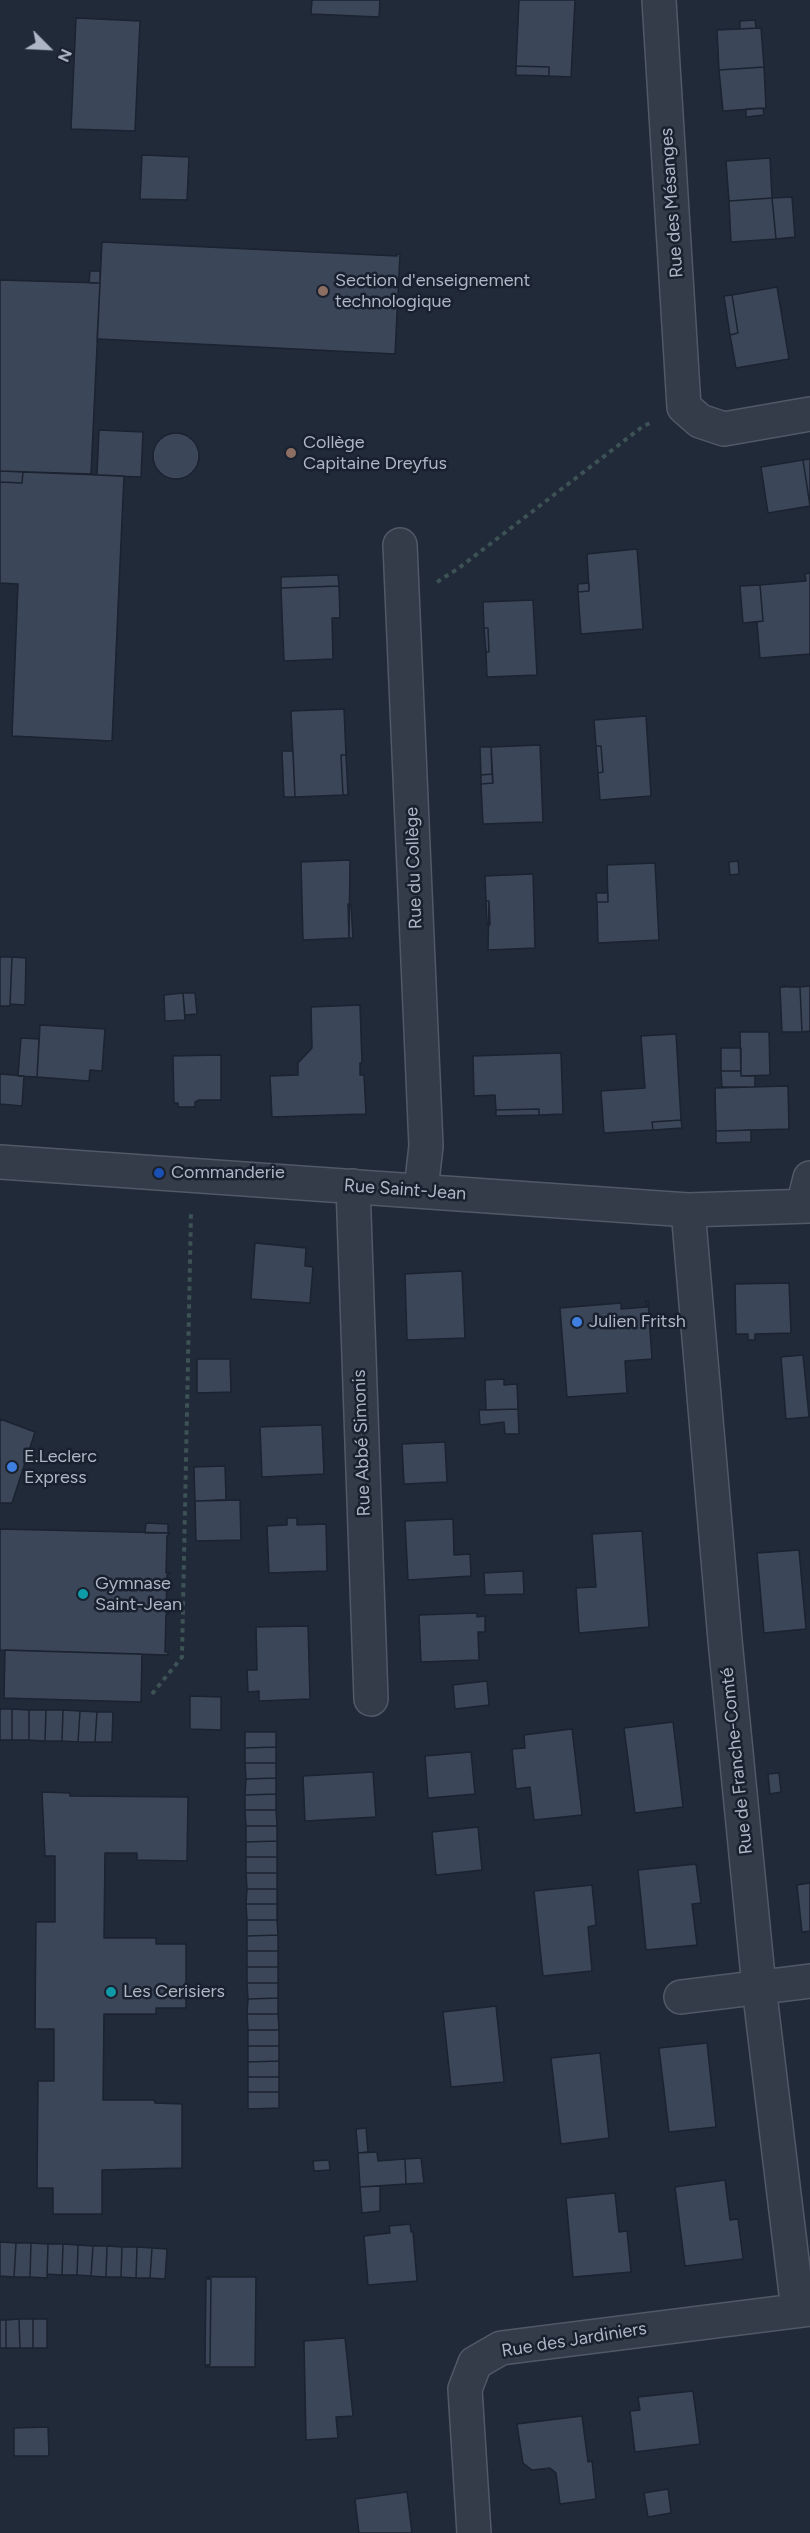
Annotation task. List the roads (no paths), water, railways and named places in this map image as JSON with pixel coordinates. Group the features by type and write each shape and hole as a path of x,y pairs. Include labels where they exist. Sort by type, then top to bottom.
{"street":[{"name":"Rue des Mésanges","path":"659,0 684,407 700,421 724,429 810,414"},
{"name":"Rue du Collège","path":"400,545 426,1146 421,1190"},
{"name":"Rue Saint-Jean","path":"0,1162 687,1210 808,1197"},
{"name":"Rue Abbé Simonis","path":"353,1186 371,1699"},
{"name":"Rue de Franche-Comté","path":"687,1210 725,1640 759,1987 804,2309"},
{"path":"681,1996 810,1981"},
{"name":"Rue des Jardiniers","path":"474,2533 465,2389 475,2363 501,2348 804,2309"}],"place":[{"name":"Section d'enseignement technologique","path":"323,291"},
{"name":"Collège Capitaine Dreyfus","path":"291,453"},
{"name":"Commanderie","path":"159,1173"},
{"name":"Julien Fritsh","path":"577,1322"},
{"name":"E.Leclerc Express","path":"12,1467"},
{"name":"Gymnase Saint-Jean","path":"83,1594"},
{"name":"Les Cerisiers","path":"111,1992"}]}
